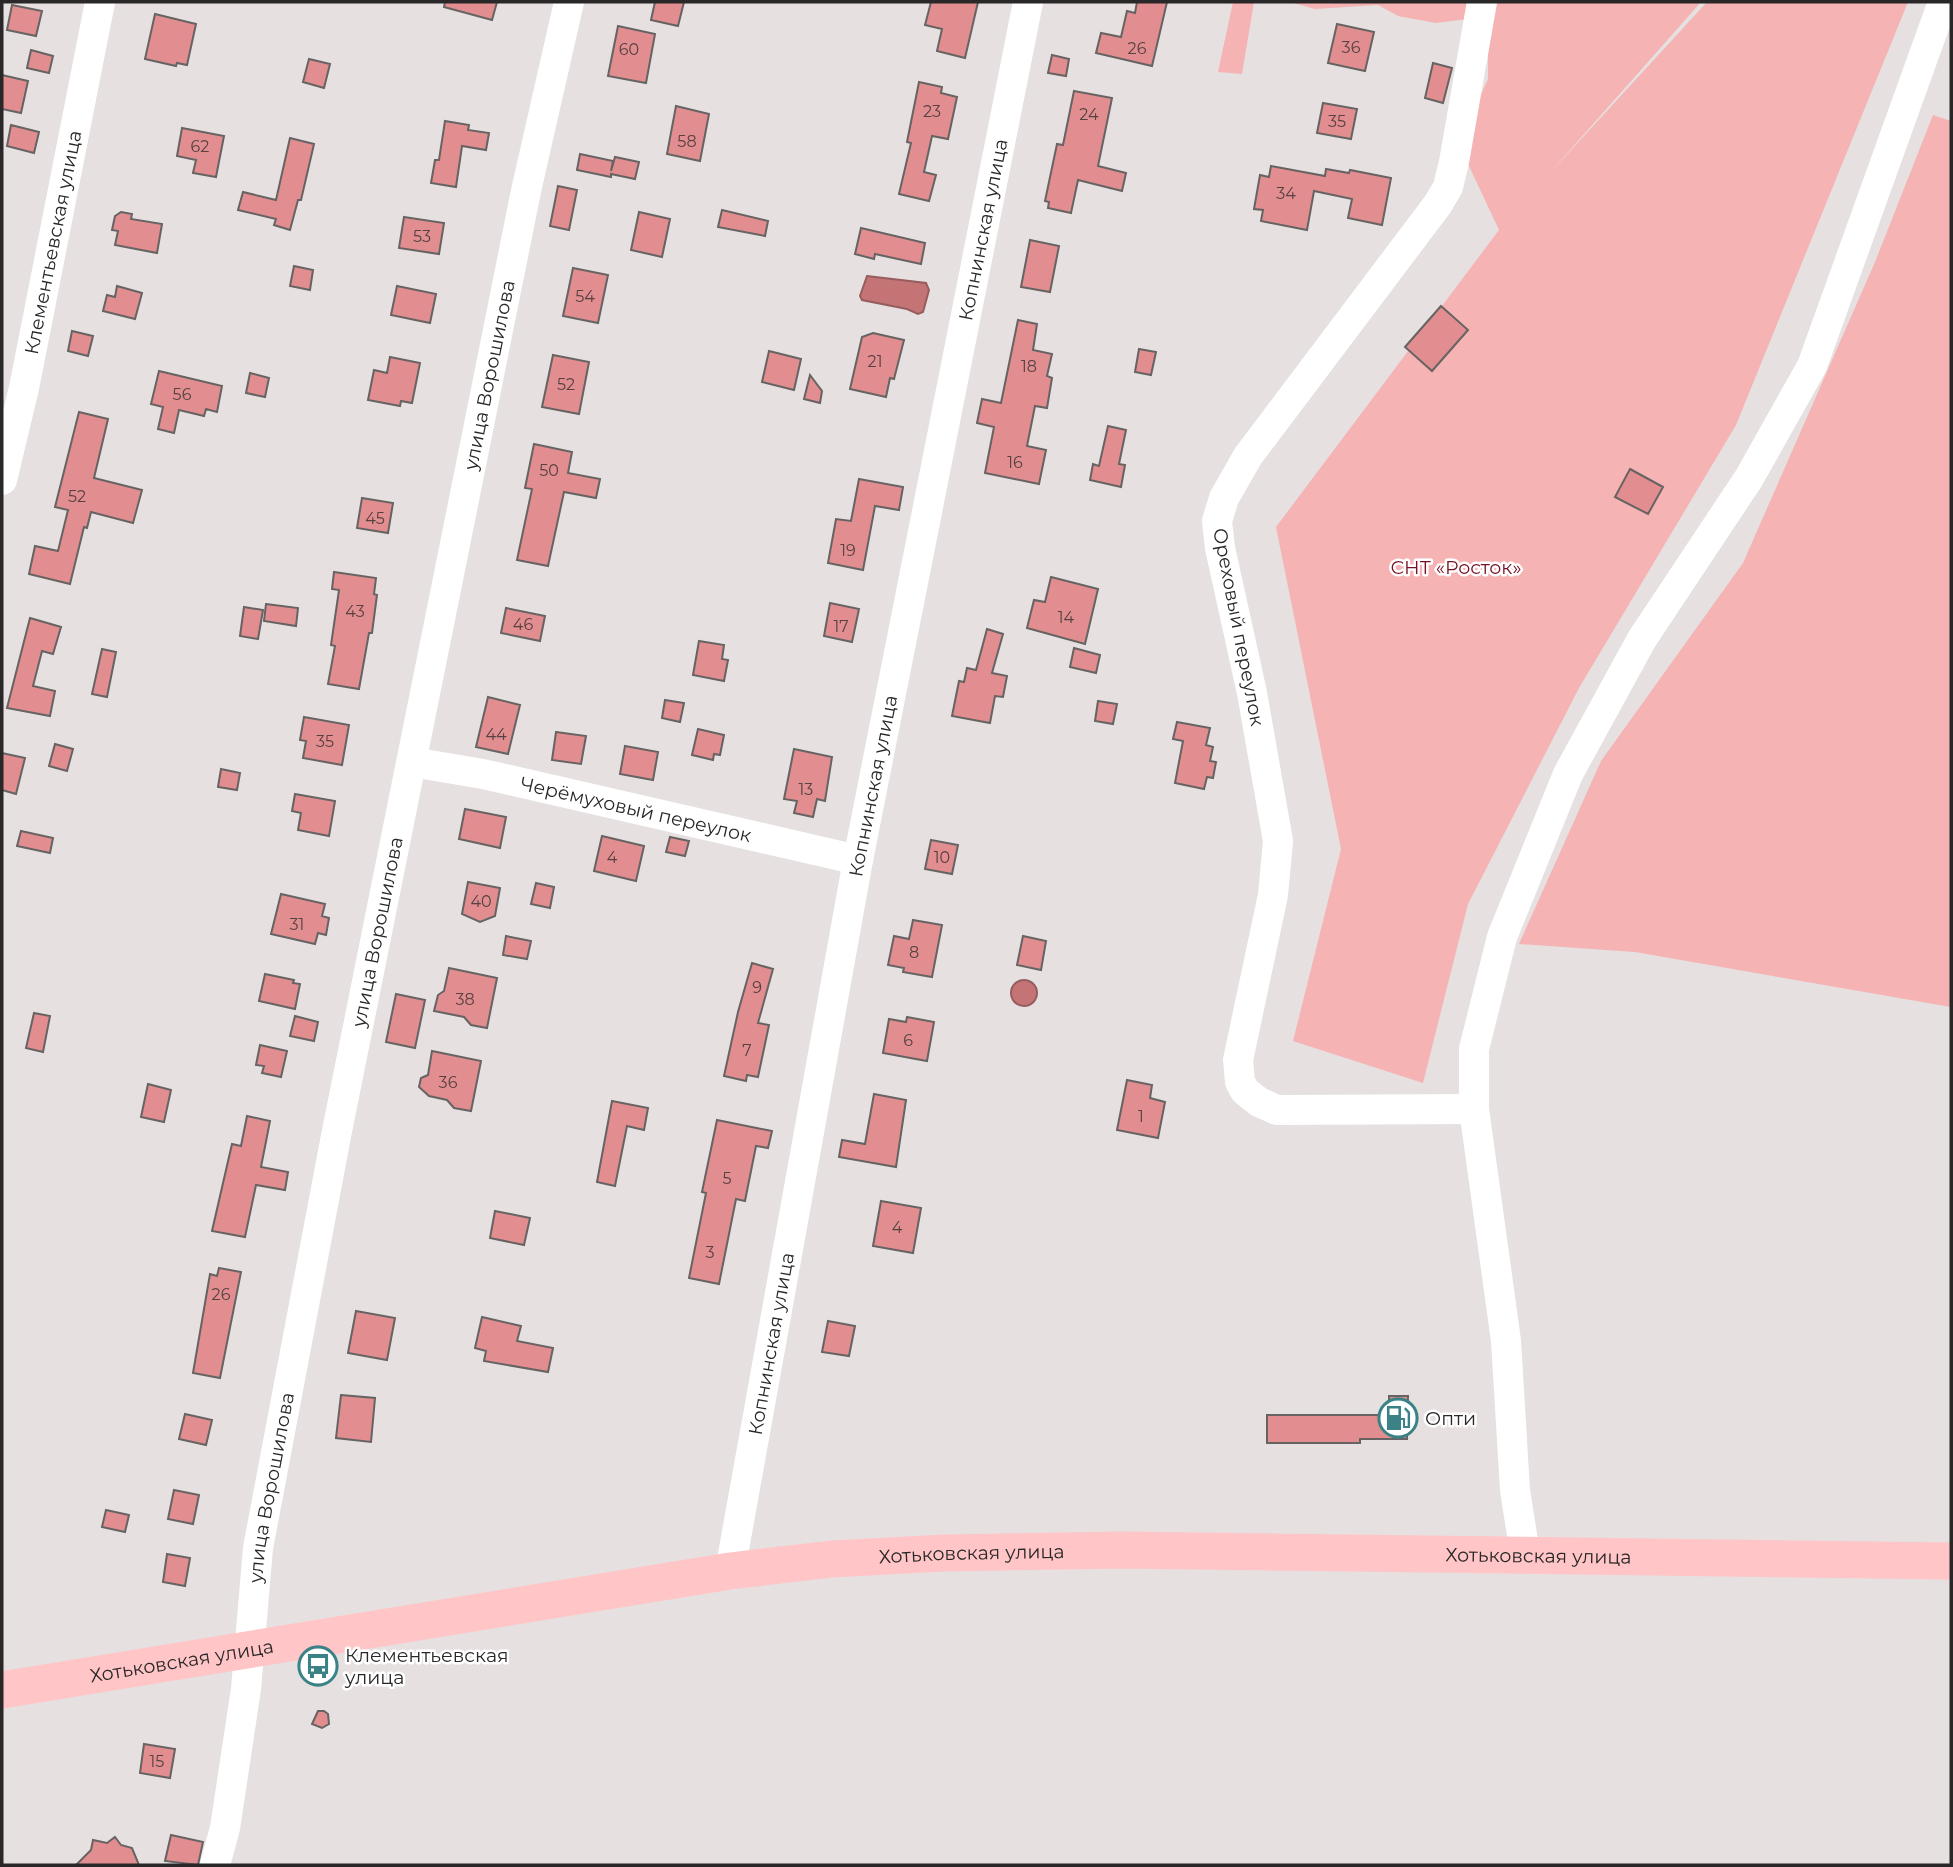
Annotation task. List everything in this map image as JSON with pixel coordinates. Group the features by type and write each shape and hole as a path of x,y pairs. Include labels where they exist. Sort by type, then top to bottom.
{"main road":[{"name":"Хотьковская улица","path":"2,1689 730,1571 832,1559 944,1553 1135,1550 1951,1561"}],"street":[{"name":"Клементьевская улица","path":"2,480 24,388 100,2"},
{"name":"улица Ворошилова","path":"215,1865 232,1787 250,1649 258,1548 336,1136 523,204 569,2"},
{"name":"Копнинская улица","path":"730,1571 858,860 1028,2"},
{"name":"Ореховый переулок","path":"1474,1110 1277,1110 1259,1102 1245,1091 1241,1082 1238,1060 1273,895 1278,841 1252,693 1220,548 1217,521 1224,498 1248,456 1438,204 1448,187 1482,2"},
{"path":"1525,1554 1515,1490 1506,1341 1474,1110 1474,1049 1502,937 1568,774 1642,639 1749,478 1812,366 1943,2"},
{"name":"Черёмуховый переулок","path":"412,762 483,774 858,860"}],"green space":[{"path":"1233,2 1254,2 1242,74 1218,72"},
{"name":"СНТ «Росток»","path":"1290,2 1701,2 1548,175 1707,2 1908,2 1736,425 1579,688 1468,904 1423,1083 1293,1041 1341,849 1276,527 1499,230 1468,164 1476,106 1488,79 1488,58 1485,38 1467,19 1436,23 1398,16 1378,5 1315,9"},
{"path":"1933,115 1951,121 1951,1007 1635,952 1519,944 1601,761 1743,563 1875,262"}],"shaded area":[{"path":"867,276 926,283 929,290 923,312 918,314 907,309 862,300 860,296"},
{"path":"1024,980 1033,984 1037,993 1033,1002 1024,1006 1015,1002 1011,993 1015,984"}],"building":[{"path":"445,2 497,2 492,20 444,7"},
{"path":"655,2 684,2 678,26 651,20"},
{"path":"931,2 978,2 965,58 937,51 942,29 925,25"},
{"path":"1137,2 1167,2 1152,66 1096,53 1101,33 1121,37 1127,11 1135,13"},
{"path":"12,5 42,11 36,36 7,30"},
{"path":"155,14 196,24 187,65 177,63 176,66 145,59"},
{"path":"1337,24 1374,32 1365,71 1328,63"},
{"path":"618,26 655,34 646,83 608,76"},
{"path":"31,50 53,56 49,73 27,68"},
{"path":"1052,55 1069,59 1066,76 1048,73"},
{"path":"309,59 330,64 324,88 303,82"},
{"path":"1433,63 1452,68 1443,103 1425,98"},
{"path":"2,75 28,81 21,113 2,109"},
{"path":"919,82 942,87 941,93 957,97 948,139 932,136 924,172 936,175 929,201 899,194 911,143 907,142"},
{"path":"1074,91 1112,98 1098,166 1126,173 1122,191 1078,180 1071,213 1048,208 1049,202 1045,201 1057,144 1063,145"},
{"path":"1323,103 1357,109 1351,139 1317,133"},
{"path":"676,106 709,114 700,161 667,154"},
{"path":"445,121 469,125 468,130 489,133 486,150 462,146 456,187 431,183 435,160 439,160"},
{"path":"11,125 39,132 34,153 7,146"},
{"path":"182,128 224,136 216,177 193,173 196,160 177,156"},
{"path":"290,138 314,144 301,200 298,200 290,230 274,225 276,219 238,210 243,192 276,200"},
{"path":"580,154 613,161 611,171 615,157 639,162 635,179 577,170"},
{"path":"1271,166 1325,176 1326,169 1349,173 1350,170 1391,178 1382,225 1348,218 1352,199 1314,191 1307,230 1261,221 1263,210 1254,209 1260,175 1269,177"},
{"path":"558,186 577,190 569,230 550,226"},
{"path":"722,210 768,221 765,236 718,227"},
{"path":"121,212 132,214 131,219 162,224 157,253 115,245 118,231 112,230 115,216"},
{"path":"639,212 670,219 662,257 631,250"},
{"path":"404,217 444,223 439,254 399,248"},
{"path":"861,228 925,243 921,264 875,254 874,259 855,254"},
{"path":"1030,240 1059,246 1050,292 1021,287"},
{"path":"294,266 313,270 310,290 290,286"},
{"path":"573,268 608,275 598,323 563,316"},
{"path":"117,286 142,293 135,319 103,311 107,295 115,297"},
{"path":"397,286 436,294 430,323 391,315"},
{"path":"1441,306 1468,330 1432,371 1405,347"},
{"path":"1018,320 1037,324 1033,350 1052,354 1047,376 1052,378 1047,408 1035,406 1027,446 1046,450 1039,484 985,473 994,427 977,423 982,399 1001,403"},
{"path":"72,331 93,336 88,356 68,351"},
{"path":"873,333 904,340 894,379 890,378 886,397 850,389 862,337"},
{"path":"1139,349 1156,352 1151,375 1135,372"},
{"path":"769,351 801,359 794,390 762,382"},
{"path":"553,355 589,362 579,414 542,407"},
{"path":"390,357 420,363 412,403 401,401 400,406 368,400 374,370 387,373"},
{"path":"159,371 222,386 217,412 206,409 204,416 179,410 174,433 158,429 163,407 151,404"},
{"path":"250,373 269,378 265,397 246,393"},
{"path":"810,375 822,391 820,403 804,399"},
{"path":"79,412 108,419 94,478 142,490 133,523 91,512 87,528 84,527 70,584 29,574 35,546 58,551 68,510 55,507"},
{"path":"1108,426 1126,430 1119,464 1125,465 1121,487 1090,480 1093,464 1099,466"},
{"path":"534,444 572,452 568,473 600,479 596,498 564,492 548,566 517,560 532,489 525,488"},
{"path":"1630,469 1663,487 1648,514 1615,497"},
{"path":"859,479 903,487 899,510 875,506 863,570 828,563 836,519 851,521"},
{"path":"362,498 393,503 388,533 357,528"},
{"path":"334,572 376,578 374,594 377,595 372,633 369,633 359,689 328,684 335,646 331,645 339,590 332,589"},
{"path":"1051,577 1098,589 1085,644 1027,628 1034,600 1045,602"},
{"path":"830,603 859,609 852,642 824,636"},
{"path":"266,604 298,608 296,626 264,621"},
{"path":"244,607 263,610 258,639 240,636"},
{"path":"506,608 545,616 540,641 501,633"},
{"path":"30,618 61,627 53,654 42,651 33,686 55,691 50,716 7,708"},
{"path":"987,629 1003,634 992,673 1007,676 1003,697 995,696 990,723 952,716 959,681 964,682 967,668 976,670"},
{"path":"699,641 724,645 722,659 728,660 724,681 693,675"},
{"path":"1074,648 1100,655 1096,673 1070,667"},
{"path":"102,649 116,652 107,697 92,694"},
{"path":"488,697 520,705 508,754 476,747"},
{"path":"665,700 684,703 680,722 662,718"},
{"path":"1098,701 1117,704 1113,724 1095,721"},
{"path":"304,717 349,725 342,765 303,758 306,741 300,740"},
{"path":"1177,722 1210,728 1206,745 1213,747 1210,761 1216,762 1213,778 1207,777 1204,789 1175,783 1183,741 1173,739"},
{"path":"698,729 724,735 720,755 714,754 713,760 692,755"},
{"path":"556,732 586,736 581,764 552,760"},
{"path":"55,744 73,749 67,771 49,766"},
{"path":"625,746 658,752 653,780 620,774"},
{"path":"794,749 832,757 825,801 817,799 813,817 794,813 797,801 784,799"},
{"path":"2,753 25,758 16,794 2,790"},
{"path":"221,769 240,773 237,790 218,787"},
{"path":"295,794 335,801 329,836 298,830 301,813 292,811"},
{"path":"465,809 506,817 500,848 459,839"},
{"path":"21,831 53,838 50,853 17,846"},
{"path":"602,836 644,846 636,881 594,871"},
{"path":"670,837 689,841 685,856 666,852"},
{"path":"931,840 958,845 952,874 925,869"},
{"path":"468,882 500,888 495,916 480,922 462,914"},
{"path":"536,883 554,887 550,908 531,904"},
{"path":"281,894 325,904 322,916 329,918 326,935 318,933 315,944 271,934"},
{"path":"913,920 942,925 932,977 903,972 904,968 888,965 894,936 909,939"},
{"path":"506,936 531,941 527,959 503,955"},
{"path":"1023,936 1046,941 1041,970 1017,965"},
{"path":"752,963 773,969 758,1023 769,1025 758,1077 747,1075 746,1081 724,1076"},
{"path":"449,968 497,978 487,1028 471,1025 464,1017 434,1011 438,995 444,991"},
{"path":"265,974 294,980 293,983 300,984 295,1009 259,1001"},
{"path":"396,994 425,1000 415,1048 386,1042"},
{"path":"34,1013 50,1016 43,1052 26,1048"},
{"path":"295,1016 318,1022 314,1041 290,1036"},
{"path":"907,1017 934,1022 927,1061 883,1053 889,1019 906,1022"},
{"path":"260,1045 287,1051 281,1077 262,1073 264,1066 256,1065"},
{"path":"432,1051 481,1061 471,1111 454,1108 447,1100 429,1096 419,1087 421,1078 428,1075"},
{"path":"1127,1080 1152,1085 1150,1098 1165,1102 1158,1138 1117,1130"},
{"path":"148,1084 171,1090 164,1122 141,1117"},
{"path":"874,1094 906,1100 896,1167 839,1157 842,1140 865,1144"},
{"path":"612,1101 648,1108 644,1130 627,1126 615,1186 597,1182"},
{"path":"247,1116 270,1121 261,1167 288,1172 285,1190 256,1185 245,1237 212,1231 232,1144 241,1146"},
{"path":"717,1120 772,1131 768,1148 756,1146 745,1201 736,1199 719,1284 689,1278 706,1193 702,1192"},
{"path":"881,1201 921,1208 913,1253 873,1246"},
{"path":"495,1211 530,1218 524,1245 490,1238"},
{"path":"219,1268 241,1272 220,1378 193,1373 210,1274 217,1276"},
{"path":"356,1311 395,1318 387,1360 348,1353"},
{"path":"482,1317 521,1326 517,1341 553,1348 548,1372 484,1361 486,1351 475,1348"},
{"path":"828,1321 855,1326 849,1356 822,1352"},
{"path":"341,1395 375,1398 371,1442 336,1438"},
{"path":"1389,1396 1408,1396 1407,1439 1360,1439 1360,1443 1267,1443 1267,1415 1389,1415"},
{"path":"185,1414 212,1420 206,1445 179,1439"},
{"path":"174,1490 199,1495 193,1524 168,1519"},
{"path":"106,1510 129,1515 125,1532 102,1527"},
{"path":"167,1554 190,1558 185,1586 163,1582"},
{"path":"318,1711 328,1714 329,1724 322,1728 312,1724"},
{"path":"144,1744 175,1749 170,1778 140,1773"},
{"path":"171,1835 203,1842 198,1865 165,1861"},
{"path":"115,1837 121,1845 132,1848 139,1865 76,1865 91,1850 93,1840 107,1843"}],"place":[{"name":"Опти","path":"1398,1418"},
{"name":"Клементьевская улица","path":"318,1666"}]}
